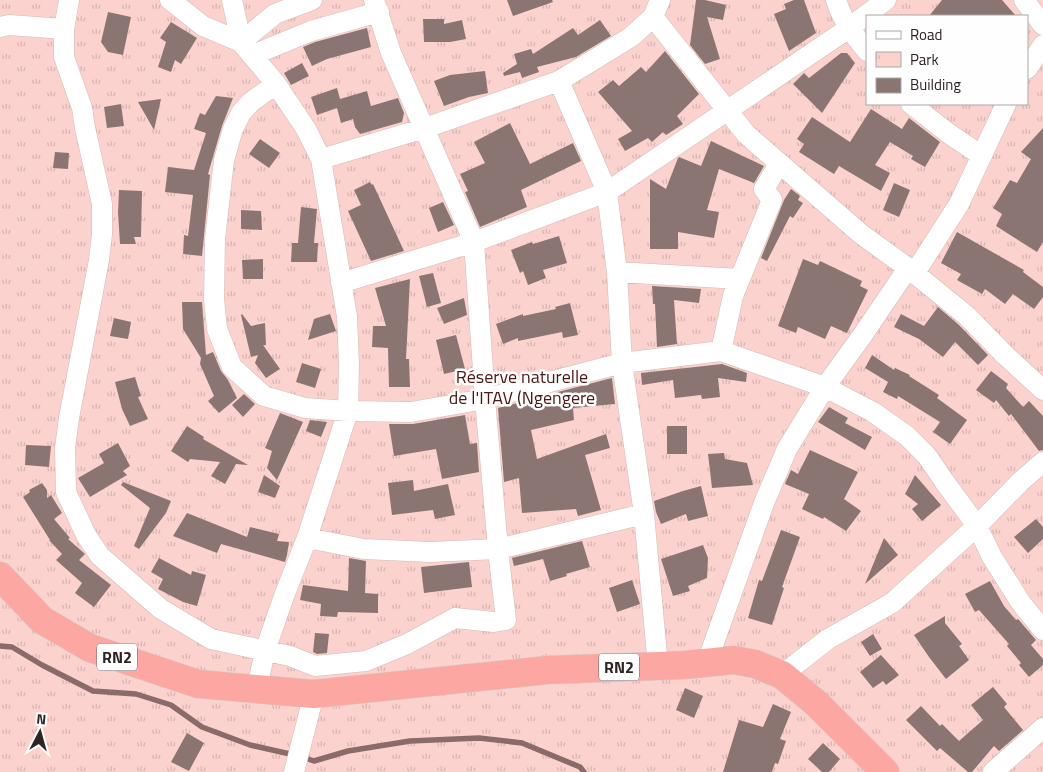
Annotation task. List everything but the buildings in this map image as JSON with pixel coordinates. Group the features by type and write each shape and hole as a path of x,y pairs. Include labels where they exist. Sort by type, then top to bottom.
{"highway":[{"name":"RN2","path":"0,576 42,620 90,648 198,684 314,694 548,670 685,665 734,660 756,664 782,675 816,703 885,772"}],"street":[{"path":"69,0 64,29 64,57 82,108 102,204 102,234 99,260 69,418 66,448 66,492 82,528 100,556 161,609 211,639 290,656 315,666 366,661 407,644 455,618 494,622 506,620 498,549 474,242 391,53 376,6 312,31 247,48 203,26 170,0"},
{"path":"232,0 247,48 276,84 306,129 321,159 347,317 349,364 348,411 307,538 265,651 257,688"},
{"path":"247,48 275,14 312,0"},
{"path":"836,0 839,11 849,28 866,51"},
{"path":"866,15 886,0"},
{"path":"1024,0 1043,25"},
{"path":"321,159 425,128 559,81 630,37 656,8 727,112 746,134 861,234 967,316 1043,390"},
{"path":"341,283 474,242 607,192 727,112 866,15"},
{"path":"0,26 64,29"},
{"path":"1028,68 1043,46"},
{"path":"559,81 607,192 617,272 622,363 644,514 658,666"},
{"path":"276,84 251,102 241,113 233,129 224,160 215,239 214,300 218,329 232,367 264,396 305,408 411,412 486,399 622,363 722,351 825,387 873,412 907,436 927,456 977,526 992,557 1021,603 1043,630"},
{"path":"912,105 948,133 982,156"},
{"path":"707,662 764,503 788,449 825,387 959,204 1006,105"},
{"path":"722,351 733,296 772,200 764,189 779,164"},
{"path":"617,272 740,279"},
{"path":"782,675 828,639 892,603 977,526 1020,482 1043,462"},
{"path":"307,538 364,549 430,552 498,549 644,514"},
{"path":"294,772 314,694"},
{"path":"993,772 1043,728"}],"green space":[{"name":"Réserve naturelle de l'ITAV (Ngengere","path":"0,0 1043,0 1043,772 0,772"}],"waterway":[{"path":"0,646 12,647 93,691 136,694 171,705 202,727 250,745 314,761 348,751 410,741 479,738 522,743 580,767 584,772"}]}
